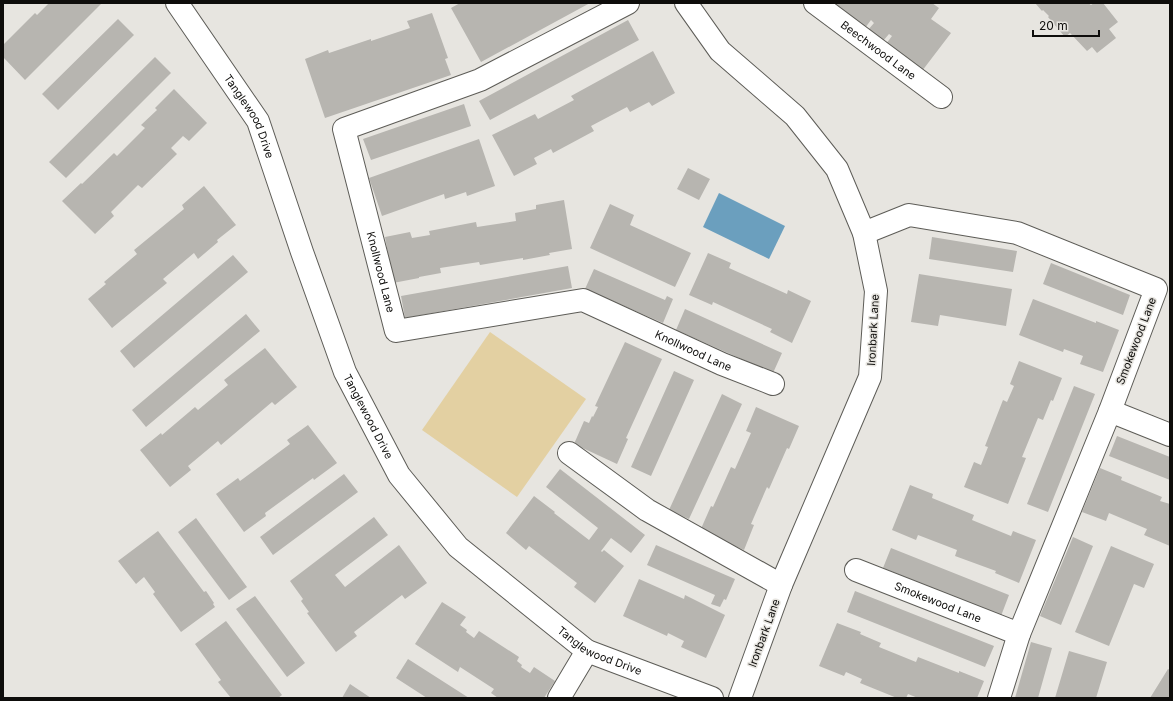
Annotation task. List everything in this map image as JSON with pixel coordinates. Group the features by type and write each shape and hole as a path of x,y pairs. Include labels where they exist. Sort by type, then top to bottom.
{"street":[{"name":"Tanglewood Drive","path":"177,3 258,121 302,252 345,372 399,475 458,547 587,651 712,698"},
{"name":"Knollwood Lane","path":"628,3 480,80 344,129 396,331 583,300 722,364 773,384"},
{"name":"Ironbark Lane","path":"686,3 720,51 795,116 837,169 864,233 876,291 870,377 782,585 740,698"},
{"name":"Beechwood Lane","path":"815,3 941,97"},
{"name":"Smokewood Lane","path":"864,233 909,215 1017,233 1156,289 1110,410 1019,634 999,698"},
{"path":"1110,410 1170,435"},
{"path":"570,452 647,510 782,585"},
{"name":"Smokewood Lane","path":"856,570 1019,634"},
{"path":"559,698 587,651"}],"shaded area":[{"path":"490,332 586,399 517,497 422,430"}],"water":[{"path":"719,193 785,226 769,259 703,227"}],"building":[{"path":"49,3 102,3 25,80 3,57 3,45 35,13 37,15"},
{"path":"460,3 590,3 481,62 451,8"},
{"path":"831,3 932,3 939,8 931,19 951,33 922,71 886,44 892,36 889,34 883,41 868,30 874,23 871,20 865,28"},
{"path":"1035,3 1088,3 1091,5 1094,3 1103,3 1118,22 1109,29 1116,38 1097,53 1092,47 1087,51 1070,33 1065,37 1048,17 1049,16"},
{"path":"432,13 448,58 445,59 451,75 325,118 305,59 328,50 329,53 410,28 407,21"},
{"path":"118,19 134,35 58,110 42,94"},
{"path":"628,20 639,40 490,120 479,101"},
{"path":"653,51 675,93 652,106 649,102 630,112 627,107 591,126 594,131 553,153 551,149 534,158 537,164 514,176 492,135 535,114 538,119 574,100 571,96"},
{"path":"155,57 171,73 66,178 49,162"},
{"path":"174,89 207,123 189,141 183,136 171,148 177,154 142,188 138,185 111,212 114,216 95,234 62,201 114,153 117,156 145,128 141,125 157,110 155,108"},
{"path":"464,104 471,126 371,160 363,139"},
{"path":"479,139 495,186 467,196 466,192 445,199 444,194 382,216 369,178"},
{"path":"688,168 710,179 699,200 677,189"},
{"path":"204,186 236,225 217,240 218,242 198,259 194,253 163,279 167,283 112,328 88,299 106,284 104,282 137,254 134,250 184,209 182,205"},
{"path":"564,200 572,249 523,260 523,258 480,265 479,262 440,268 441,273 393,283 385,237 410,232 412,238 430,235 429,231 476,222 477,227 516,221 515,213 536,209 536,205"},
{"path":"610,204 634,215 630,225 691,253 675,287 590,248"},
{"path":"932,237 1017,251 1013,272 929,259"},
{"path":"708,253 731,263 729,268 787,294 788,290 811,301 792,343 770,332 772,329 713,302 712,305 689,295"},
{"path":"233,255 248,272 134,368 120,351"},
{"path":"1051,263 1130,295 1123,315 1043,284"},
{"path":"568,266 572,288 405,318 401,296"},
{"path":"594,269 665,300 667,296 673,299 663,323 585,289"},
{"path":"919,274 1012,289 1006,326 940,315 938,326 911,322"},
{"path":"1033,299 1096,323 1096,321 1119,330 1103,372 1080,364 1083,356 1064,349 1063,352 1019,335"},
{"path":"685,309 782,353 773,373 676,330"},
{"path":"246,314 260,331 146,427 132,410"},
{"path":"625,342 662,359 626,438 628,439 617,464 574,444 584,421 589,423 598,407 595,406"},
{"path":"265,348 297,387 275,405 272,402 221,445 218,441 188,466 191,470 170,487 140,450 161,433 162,435 195,407 198,410 228,385 224,380"},
{"path":"1019,361 1062,378 1053,401 1051,400 1043,420 1038,418 1022,457 1026,458 1008,504 964,487 974,462 981,465 988,447 985,446 1003,400 1007,402 1014,386 1010,384"},
{"path":"674,371 694,380 651,476 631,467"},
{"path":"1074,386 1095,394 1048,512 1027,504"},
{"path":"722,394 742,404 689,519 669,510"},
{"path":"756,407 799,426 789,449 787,448 769,489 767,487 751,524 754,525 744,550 700,531 711,506 713,507 731,467 735,469 751,433 746,431"},
{"path":"308,425 337,463 314,480 313,478 265,513 266,516 244,532 216,494 238,478 240,481 290,444 287,440"},
{"path":"1117,436 1170,457 1170,480 1109,456"},
{"path":"1100,468 1122,477 1121,480 1162,497 1160,501 1170,504 1170,546 1144,535 1147,529 1109,513 1106,521 1082,512"},
{"path":"560,469 645,535 631,553 611,538 601,551 602,552 604,550 624,566 595,603 574,587 577,583 529,546 526,550 506,533 534,496 589,540 598,528 546,487"},
{"path":"344,474 358,492 273,555 260,537"},
{"path":"910,485 933,494 932,498 974,515 972,520 1011,536 1013,531 1036,540 1019,583 995,573 996,571 955,556 957,550 918,535 916,540 892,530"},
{"path":"374,517 388,535 335,575 345,587 399,545 427,583 405,599 402,595 354,632 357,636 336,652 307,613 309,612 301,601 303,599 290,581"},
{"path":"196,518 247,587 229,600 178,532"},
{"path":"158,531 204,592 206,591 215,607 181,632 153,594 155,592 144,577 136,584 118,561"},
{"path":"1073,537 1093,546 1061,625 1040,616"},
{"path":"656,545 735,579 726,600 724,599 720,607 711,604 715,595 647,565"},
{"path":"1111,546 1154,564 1144,588 1134,584 1109,646 1075,632"},
{"path":"891,548 1009,595 1001,616 883,568"},
{"path":"639,579 684,599 685,595 725,615 706,658 681,647 684,641 668,633 667,636 623,616"},
{"path":"855,591 994,646 985,667 847,612"},
{"path":"255,596 305,663 287,677 236,609"},
{"path":"442,602 466,617 460,625 474,638 479,631 519,657 517,661 522,665 521,667 530,673 534,667 555,681 544,698 498,698 491,693 494,689 460,667 458,672 415,644"},
{"path":"226,621 282,695 278,698 231,698 218,682 221,680 195,644"},
{"path":"837,623 861,632 860,634 881,643 879,647 916,662 918,657 984,681 977,698 918,698 908,694 906,698 897,698 860,683 862,679 846,672 844,676 819,666"},
{"path":"1031,642 1052,648 1038,698 1015,698"},
{"path":"1069,651 1107,662 1096,698 1055,698"},
{"path":"408,659 469,698 427,698 396,678"},
{"path":"1168,669 1170,670 1170,698 1150,698"},
{"path":"350,684 371,698 342,698"}]}
